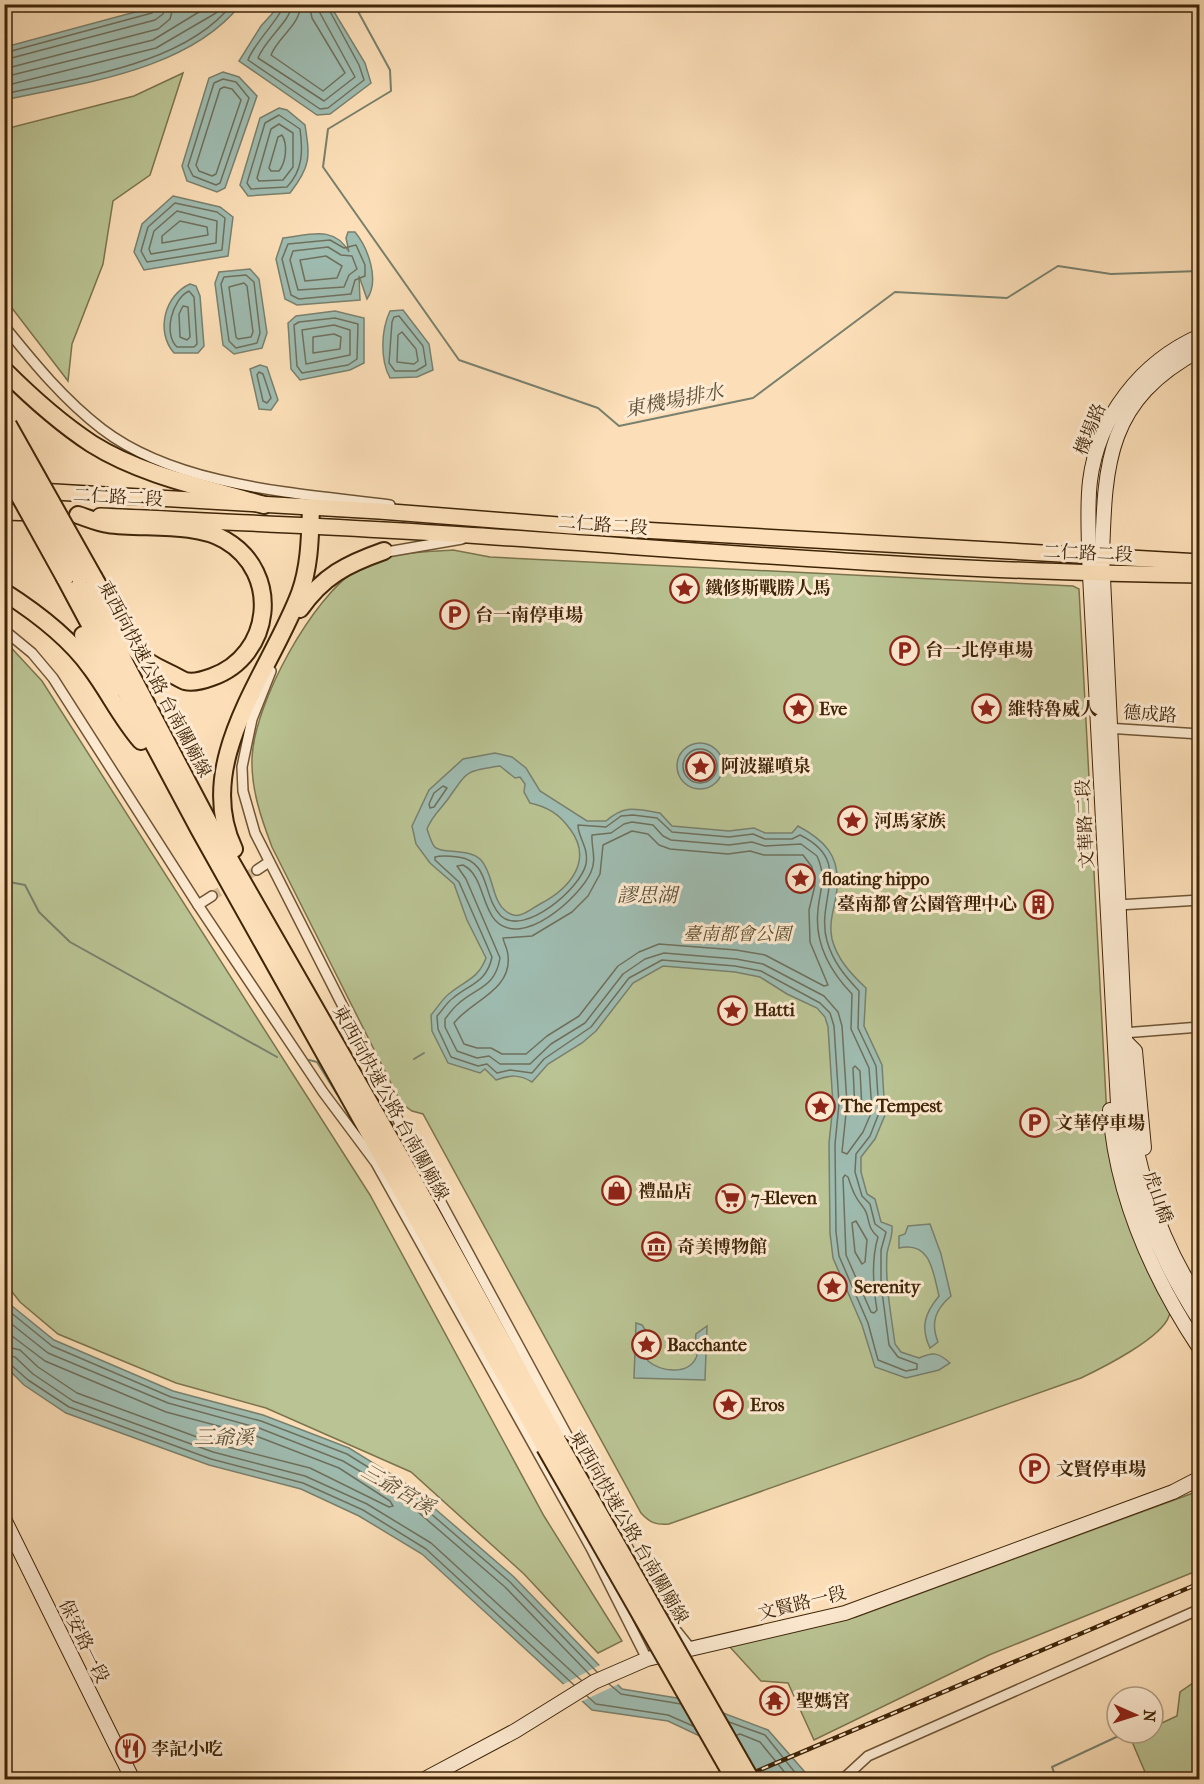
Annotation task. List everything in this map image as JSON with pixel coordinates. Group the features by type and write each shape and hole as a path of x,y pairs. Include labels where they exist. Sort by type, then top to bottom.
{"highway":[{"path":"4,370 68,426 116,456 158,474 264,505"},
{"path":"6,421 141,741 189,835 244,928 260,938"},
{"name":"東西向快速公路 台南關廟線","path":"4,442 260,938 392,1155 735,1779"},
{"name":"東西向快速公路 台南關廟線","path":"4,468 73,578 210,825 312,1002 360,1101"},
{"path":"5,489 73,578 140,655 153,666 186,681 202,680 231,667 243,658 259,633 263,603 259,581 249,561 228,542 202,531 106,524 78,515"},
{"path":"281,637 305,576 311,507"},
{"path":"312,1002 225,832 223,807 226,761 232,736 246,702 281,637 310,594 346,564 384,551"},
{"path":"4,592 70,642 92,669 123,720 141,741"},
{"name":"東西向快速公路 台南關廟線","path":"551,1443 751,1779"}],"main road":[{"name":"二仁路二段","path":"5,489 311,507 571,526 1200,562"},
{"name":"二仁路二段","path":"4,512 310,525 686,551 1096,574 1200,575"}],"street":[{"path":"4,326 43,375 102,429 169,466 201,476 311,494 433,510 562,521 571,526"},
{"name":"機場路","path":"1096,574 1090,482 1096,451 1109,420 1126,393 1146,371 1164,355 1200,336"},
{"name":"機場路","path":"1095,556 1104,481 1110,453 1121,426 1133,405 1157,378 1200,350"},
{"path":"482,536 384,551 336,579 310,602 292,627 261,695 246,744 242,767 243,791 255,833 384,1088 392,1155 551,1443 591,1548 647,1659"},
{"name":"文華路二段","path":"1096,574 1120,1037"},
{"path":"4,630 32,653 53,678 198,905 339,1113 392,1155"},
{"name":"文華路二段","path":"1103,728 1118,905 1121,1073"},
{"name":"德成路","path":"1103,728 1200,734"},
{"path":"257,870 269,862"},
{"path":"198,905 212,896"},
{"path":"1118,905 1200,900"},
{"path":"1200,1027 1120,1037 1106,1051 1112,1142 1130,1211 1181,1321 1200,1349"},
{"path":"1120,1037 1135,1051 1139,1119 1153,1188 1166,1226 1200,1285"},
{"name":"虎山橋","path":"1121,1073 1144,1187 1172,1256 1200,1302"},
{"name":"虎山橋","path":"1121,1073 1122,1134 1135,1190 1163,1260 1200,1321"},
{"path":"551,1443 622,1532 662,1614 691,1649"},
{"name":"文賢路一段","path":"423,1779 515,1731 615,1672 647,1659 844,1613 1173,1492 1200,1478"},
{"name":"保安路一段","path":"4,1519 133,1779"},
{"path":"844,1777 868,1756 1200,1609"}],"green space":[{"path":"183,73 150,175 113,201 103,264 72,344 68,381 5,299 5,129 134,96"},
{"name":"臺南都會公園","path":"453,550 490,557 1073,586 1079,589 1108,1136 1169,1302 1169,1316 1155,1334 1130,1352 1081,1378 669,1524 654,1523 641,1513 423,1114 412,1111 401,1103 272,847 255,792 252,758 255,735 263,709 289,653 323,602 341,582 359,568 370,563 405,554"},
{"path":"4,640 42,681 370,1195 544,1516 622,1641 598,1653 524,1574 411,1472 266,1408 176,1383 58,1334 20,1302 5,1283"},
{"path":"1199,1488 1199,1570 989,1655 814,1740 788,1683 761,1681 729,1646 856,1617 1193,1493"},
{"path":"1199,1679 1199,1779 1148,1779 1133,1745 1165,1745 1165,1722 1177,1716 1180,1692"}],"water":[{"path":"161,5 240,5 218,27 193,45 164,59 100,80 5,100 5,47"},
{"path":"280,5 330,5 365,63 371,83 330,114 317,115 239,61 261,26"},
{"path":"223,72 239,77 257,96 225,188 217,192 187,181 182,166 209,78"},
{"path":"279,108 287,110 305,125 308,153 305,168 290,193 248,196 240,185 260,118"},
{"path":"173,196 220,207 233,217 228,256 144,270 134,252 142,224"},
{"path":"348,232 355,232 371,264 372,283 367,299 359,276 360,300 297,305 285,299 276,259 283,238 312,234 329,235 336,238 349,252 346,238"},
{"path":"250,269 259,279 267,333 262,348 234,354 223,345 215,283 219,272"},
{"path":"190,284 196,286 200,296 204,346 198,353 174,353 165,334 166,314 174,296"},
{"path":"403,310 429,344 433,370 417,377 390,378 383,354 385,327 390,311"},
{"path":"335,311 364,318 364,363 350,370 300,380 291,369 288,323 296,316"},
{"path":"260,365 267,367 278,400 271,410 259,409 250,369"},
{"name":"阿波羅噴泉","path":"700,743 709,744 716,750 722,757 722,775 716,782 709,788 700,789 691,788 684,782 678,775 677,766 678,757 684,750 691,744"},
{"name":"謬思湖","path":"495,753 512,757 526,768 540,791 587,821 606,821 625,810 644,810 660,813 672,826 729,831 754,828 765,833 792,833 798,826 823,843 833,858 837,876 831,925 832,939 845,966 866,988 864,1026 882,1065 885,1115 875,1139 861,1157 861,1172 867,1194 875,1199 881,1222 892,1226 887,1254 887,1276 895,1344 901,1352 919,1358 935,1354 950,1363 939,1370 906,1378 875,1367 862,1325 833,1258 830,1233 829,1143 833,1105 828,1027 825,1017 817,1008 787,994 760,977 735,972 663,966 633,983 596,1031 582,1043 548,1064 532,1082 514,1076 496,1080 485,1069 480,1073 448,1063 432,1031 431,1015 447,995 475,975 486,958 467,920 454,884 430,863 416,844 412,826 429,790 463,759","holes":["500,766 515,778 520,777 525,784 524,792 530,803 553,812 566,824 577,841 580,852 579,863 569,882 551,898 520,915 511,914 502,907 481,860 462,852 437,849 427,829 460,783 473,771"]},
{"path":"930,1224 941,1254 951,1296 938,1311 935,1328 938,1342 930,1348 925,1327 927,1314 939,1296 935,1277 929,1260 918,1249 899,1248 899,1236 905,1234 908,1226"},
{"name":"三爺溪","path":"4,1298 54,1340 173,1391 263,1415 349,1448 404,1482 514,1577 622,1689 689,1700 768,1730 811,1779 757,1779 738,1754 668,1721 592,1710 422,1554 359,1516 301,1489 209,1465 66,1413 24,1385 5,1366"},
{"path":"636,1323 642,1325 648,1334 644,1350 648,1361 659,1367 673,1370 692,1364 697,1355 696,1334 707,1326 705,1380 634,1378"}],"pier":[{"path":"602,1664 621,1683 580,1702 562,1685"}],"waterway":[{"name":"東機場排水","path":"354,4 390,70 391,91 328,129 323,167 459,360 598,408 619,426 753,398 895,292 1007,298 1058,266 1111,274 1200,271"},
{"path":"4,881 25,885 39,912 70,942 277,1057"},
{"path":"414,1059 424,1053"},
{"path":"309,1060 317,1062 337,1094"},
{"path":"1057,1780 1052,1767 1105,1742"}],"tunnel":[{"path":"212,896 257,870"}],"railway":[{"path":"736,1780 1200,1583"}],"place":[{"name":"鐵修斯戰勝人馬","path":"684,588"},
{"name":"台一南停車場","path":"454,615"},
{"name":"台一北停車場","path":"904,650"},
{"name":"Eve","path":"798,709"},
{"name":"維特魯威人","path":"987,709"},
{"name":"阿波羅噴泉","path":"700,766"},
{"name":"河馬家族","path":"853,821"},
{"name":"floating hippo","path":"801,879"},
{"name":"臺南都會公園管理中心","path":"1038,904"},
{"name":"Hatti","path":"733,1010"},
{"name":"The Tempest","path":"820,1106"},
{"name":"文華停車場","path":"1034,1123"},
{"name":"禮品店","path":"617,1191"},
{"name":"7-Eleven","path":"730,1198"},
{"name":"奇美博物館","path":"656,1247"},
{"name":"Serenity","path":"833,1287"},
{"name":"Bacchante","path":"646,1345"},
{"name":"Eros","path":"729,1405"},
{"name":"文賢停車場","path":"1035,1469"},
{"name":"聖媽宮","path":"775,1701"},
{"name":"李記小吃","path":"130,1749"}],"water label":[{"name":"三爺宮溪","path":"398,1489"}]}
